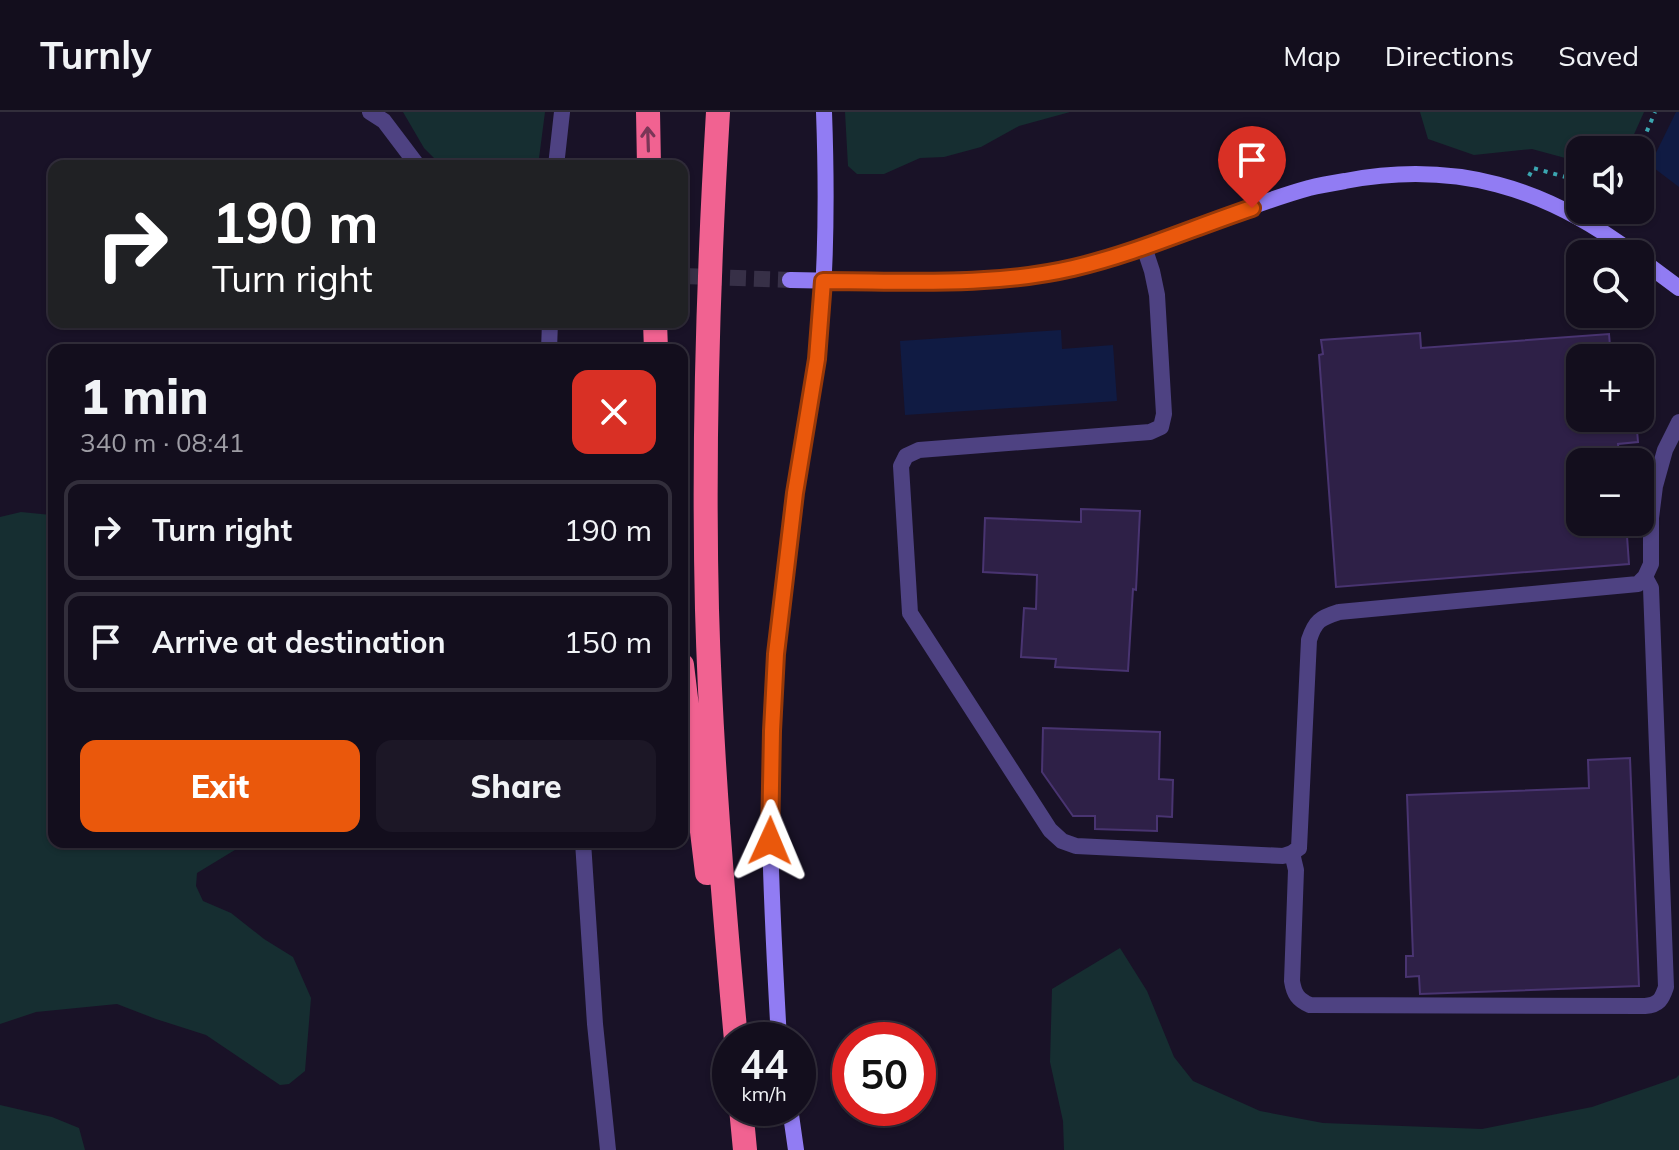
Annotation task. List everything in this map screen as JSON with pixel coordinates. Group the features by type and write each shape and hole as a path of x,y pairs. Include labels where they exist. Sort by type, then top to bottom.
{"highway":[{"path":"648,112 649,160"},
{"path":"718,112 710,252 706,428 707,610 716,786 735,1022"},
{"path":"688,716 727,1022"},
{"path":"742,1126 745,1149"}],"main road":[{"path":"778,1022 770,869 772,731 776,654 795,493 817,359 827,187 824,112"},
{"path":"790,280 919,282 1013,279 1072,268 1144,247 1310,188 1374,176 1410,174 1447,175 1503,185 1568,211 1615,240"},
{"path":"1654,269 1679,288"},
{"path":"793,1126 796,1150"}],"street":[{"path":"370,112 384,121 413,160"},
{"path":"557,160 562,112"},
{"path":"1144,247 1157,295 1164,414 1161,427 1150,432 919,450 906,456 901,466 910,613 1050,830 1062,841 1076,846 1283,856 1292,853 1299,848 1309,640 1312,629 1321,617 1339,612 1638,584 1651,564 1655,486 1665,450 1679,422"},
{"path":"1292,853 1296,870 1293,992 1310,1005 1655,1005 1663,998 1666,987 1651,588 1645,577"},
{"path":"583,848 595,1024 608,1150"}],"path":[{"path":"1645,136 1655,112"},
{"path":"1520,191 1533,168 1566,177"}],"green space":[{"path":"403,112 545,112 539,160 436,160 424,148"},
{"path":"845,112 1070,112 1019,126 981,147 944,157 920,158 884,174 857,174 848,166"},
{"path":"1420,112 1644,112 1633,136 1566,136 1566,158 1532,149 1474,155 1428,139"},
{"path":"21,512 48,515 48,848 238,848 197,873 196,886 203,901 231,913 293,957 311,998 305,1071 289,1084 280,1085 206,1035 117,1004 36,1012 0,1024 0,517"},
{"path":"1120,948 1147,991 1174,1057 1193,1081 1260,1111 1323,1123 1482,1129 1592,1107 1679,1075 1679,1150 1064,1150 1063,1121 1050,1062 1052,989"},
{"path":"0,1105 52,1117 79,1128 85,1150 0,1150"}],"water":[{"path":"1676,112 1679,112 1679,187 1654,168 1654,157"},
{"path":"1061,330 1062,349 1113,345 1117,401 905,415 900,341"}],"building":[{"path":"1420,333 1421,348 1609,334 1610,344 1566,344 1566,432 1637,432 1638,442 1618,444 1618,448 1566,448 1566,536 1627,536 1629,564 1336,587 1319,355 1323,354 1321,340"},
{"path":"1081,509 1140,511 1128,671 1055,667 1056,659 1021,657 1024,608 1036,609 1037,575 983,572 985,518 1081,522"},
{"path":"1043,728 1160,732 1159,779 1173,780 1172,817 1157,816 1157,831 1095,829 1095,816 1073,816 1042,772"},
{"path":"1630,758 1639,986 1420,994 1419,976 1406,977 1406,956 1413,956 1407,795 1589,788 1588,760"}],"tunnel":[{"path":"688,276 790,280"}],"route":[{"path":"770,841 776,654 795,493 817,359 823,281 1013,279 1114,257 1252,208"}]}
